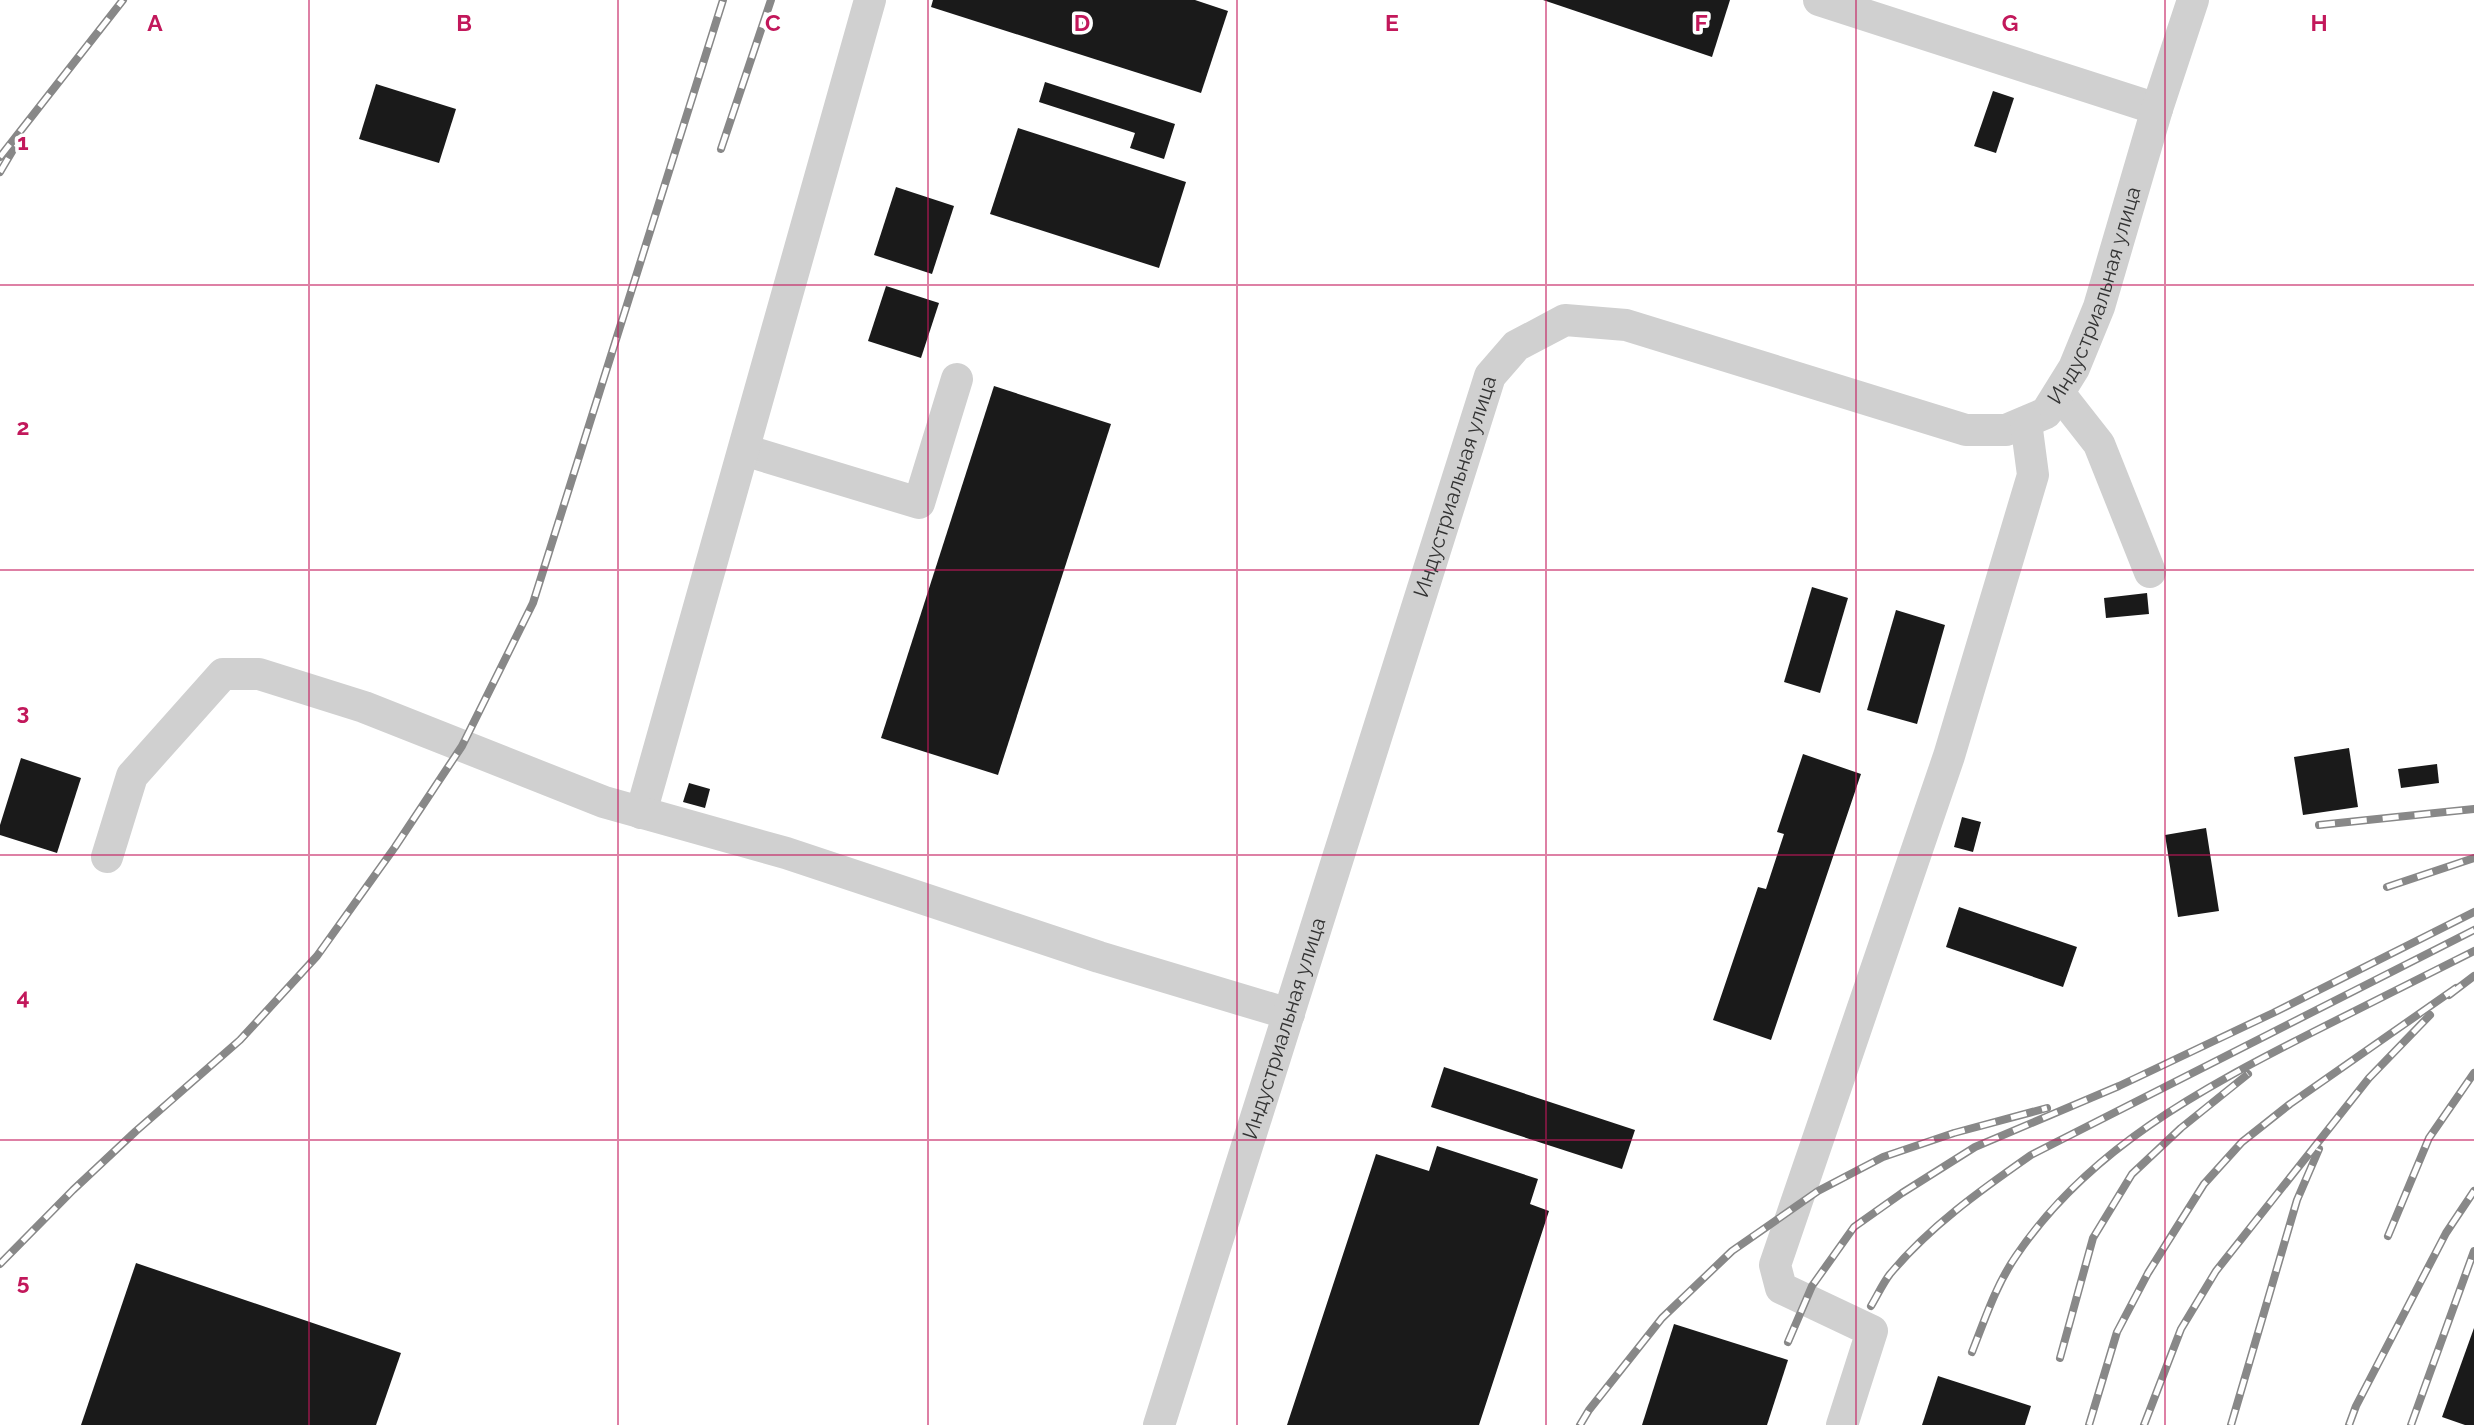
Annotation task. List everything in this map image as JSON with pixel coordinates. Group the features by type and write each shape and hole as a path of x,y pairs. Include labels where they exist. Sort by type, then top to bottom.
{"street":[{"path":"641,813 870,0"},
{"path":"1819,0 2157,109"},
{"name":"Индустриальная улица","path":"1159,1425 1490,376 1516,346 1566,320 1626,325 1966,430 2006,430 2046,413 2074,368 2099,307 2157,109 2193,0"},
{"path":"744,450 919,503 957,379"},
{"path":"2059,393 2099,444 2150,572"},
{"path":"1842,1425 1872,1331 1781,1288 1775,1265 1949,755 2033,475 2026,422"},
{"path":"107,857 132,776 223,674 259,674 364,707 604,802 786,853 1099,957 1289,1014"}],"building":[{"path":"933,0 1195,0 1228,11 1201,93 931,7"},
{"path":"1543,0 1730,0 1712,57"},
{"path":"1045,82 1175,124 1164,159 1130,148 1135,133 1039,102"},
{"path":"376,84 456,109 439,163 359,139"},
{"path":"1993,91 2014,98 1996,153 1974,146"},
{"path":"1018,128 1186,182 1159,268 990,214"},
{"path":"896,187 954,206 932,274 874,255"},
{"path":"886,286 939,303 921,358 868,341"},
{"path":"994,386 1111,424 998,775 881,738"},
{"path":"1812,587 1848,598 1820,693 1784,682"},
{"path":"2147,593 2149,614 2106,618 2104,598"},
{"path":"1896,610 1945,625 1917,724 1867,710"},
{"path":"2349,748 2358,807 2303,815 2294,757"},
{"path":"1803,754 1861,774 1771,1040 1713,1020 1758,887 1766,889 1784,834 1777,832"},
{"path":"21,758 81,778 57,853 0,835 0,825"},
{"path":"2437,764 2439,783 2401,788 2398,769"},
{"path":"689,783 710,789 705,808 683,802"},
{"path":"1962,817 1981,822 1973,852 1954,847"},
{"path":"2206,828 2219,911 2178,917 2165,835"},
{"path":"1959,907 2077,947 2063,987 1946,947"},
{"path":"1444,1067 1635,1130 1622,1169 1431,1107"},
{"path":"1437,1146 1538,1179 1530,1204 1549,1211 1479,1425 1287,1425 1376,1154 1429,1171"},
{"path":"136,1263 401,1353 376,1425 81,1425"},
{"path":"1674,1324 1788,1360 1767,1425 1642,1425"},
{"path":"2474,1328 2474,1425 2465,1425 2442,1417"},
{"path":"1938,1376 2031,1406 2025,1425 1922,1425"}],"railway":[{"path":"0,157 123,0"},
{"path":"0,1264 136,1131 240,1040 317,956 395,847 462,746 533,603 723,0"},
{"path":"721,149 771,0"},
{"path":"0,172 13,150"},
{"path":"2319,825 2474,809"},
{"path":"2387,887 2474,858"},
{"path":"1788,1342 1812,1286 1854,1227 1975,1147 2119,1086 2273,1013 2474,912"},
{"path":"1871,1306 1890,1274 1922,1240 1975,1195 2031,1155 2474,930"},
{"path":"1972,1352 1997,1290 2016,1256 2045,1218 2077,1184 2112,1153 2150,1125 2229,1076 2474,951"},
{"path":"2449,995 2474,976"},
{"path":"2089,1425 2117,1332 2148,1273 2204,1184 2242,1142 2290,1104 2456,988"},
{"path":"2144,1425 2181,1329 2216,1271 2369,1078 2430,1015"},
{"path":"2388,1236 2429,1138 2474,1073"},
{"path":"2060,1358 2093,1238 2132,1174 2181,1128 2248,1074"},
{"path":"1580,1425 1662,1318 1732,1251 1818,1191 1883,1157 1954,1133 2047,1108"},
{"path":"2231,1425 2297,1200 2319,1149"},
{"path":"2349,1425 2356,1406 2446,1233 2474,1191"},
{"path":"2411,1425 2474,1251"}]}
